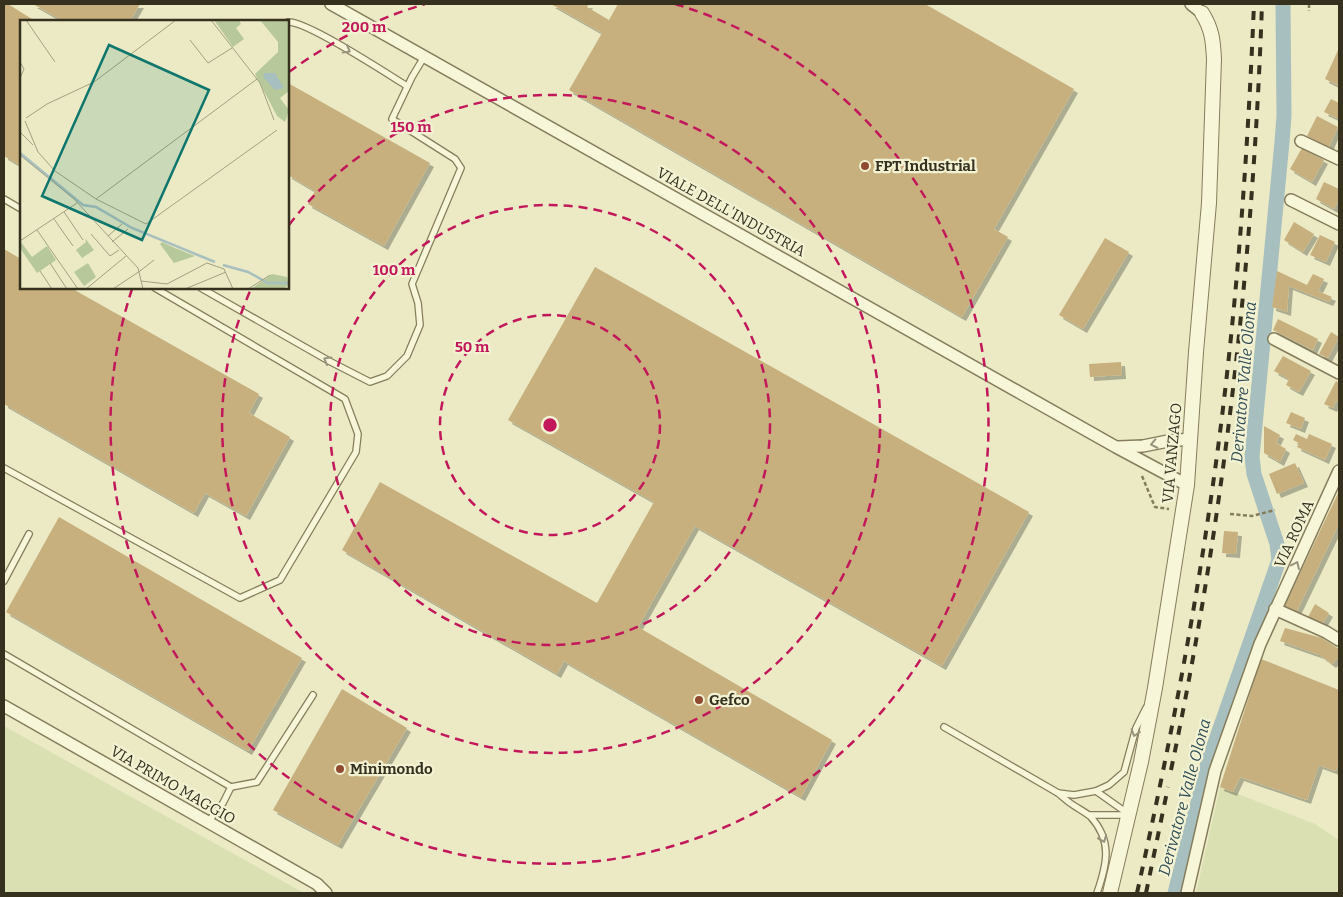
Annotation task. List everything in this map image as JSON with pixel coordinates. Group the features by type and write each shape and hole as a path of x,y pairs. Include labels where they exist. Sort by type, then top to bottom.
{"street":[{"name":"VIALE DELL'INDUSTRIA","path":"331,4 1116,447 1187,485"},
{"name":"VIA VANZAGO","path":"1110,893 1141,762 1155,688 1187,485 1209,203 1214,59 1213,39 1209,26 1196,8"},
{"path":"1301,141 1339,159"},
{"path":"1291,200 1339,224"},
{"path":"1274,338 1339,373"},
{"path":"1116,447 1143,446 1191,438"},
{"name":"VIA ROMA","path":"1187,893 1215,771 1260,644 1339,471"},
{"path":"1275,609 1326,632 1339,640"},
{"name":"VIA PRIMO MAGGIO","path":"4,706 318,884 326,893"}],"lane":[{"path":"289,22 301,24 407,86"},
{"path":"203,289 329,361 370,382 388,376 407,356 420,325 418,303 412,284 461,168 455,159 392,119 407,86 424,56"},
{"path":"4,199 20,208"},
{"path":"4,468 240,598 280,580 356,452 358,434 344,400 156,289"},
{"path":"4,581 29,534"},
{"path":"4,654 231,787 257,782 313,695"},
{"path":"1058,793 1074,794 1096,791 1109,785 1124,772 1136,728 1155,688"},
{"path":"944,727 1058,793 1072,805 1089,815 1105,839 1107,848 1106,863 1097,893"},
{"path":"208,822 223,803 231,787"},
{"path":"1096,791 1128,815"},
{"path":"1089,815 1128,815"}],"path":[{"path":"1309,4 1310,11"},
{"path":"1145,483 1155,507 1169,509"},
{"path":"1230,514 1252,516 1275,510"}],"green space":[{"path":"4,726 304,893 4,893"},
{"path":"1220,787 1315,824 1339,840 1339,893 1196,893"}],"building":[{"path":"4,4 8,4 33,20 20,20 20,165 4,156"},
{"path":"33,4 140,4 131,20 61,20"},
{"name":"FPT Industrial","path":"551,4 589,4 587,7 609,20 618,4 925,4 1074,89 994,229 1008,237 962,317 569,90 602,33"},
{"path":"1339,48 1339,86 1325,79"},
{"path":"289,84 430,163 384,246 308,204 315,191 289,176"},
{"path":"1331,99 1339,103 1339,119 1324,112"},
{"path":"1317,116 1338,127 1329,147 1307,136"},
{"path":"1302,148 1324,160 1312,182 1290,169"},
{"path":"1324,182 1339,189 1339,199 1334,209 1316,199"},
{"path":"1294,222 1314,234 1303,252 1284,240"},
{"path":"1320,235 1335,242 1326,262 1310,255"},
{"path":"1105,238 1129,252 1083,329 1059,315"},
{"path":"4,249 20,258 20,289 73,289 259,394 249,413 290,437 246,516 205,493 194,513 4,404"},
{"path":"595,267 1029,512 942,666 695,526 638,627 832,740 801,797 564,661 557,674 342,550 380,482 597,603 654,502 508,420"},
{"path":"1277,271 1307,285 1313,274 1324,279 1318,291 1332,297 1329,302 1289,286 1287,312 1272,307"},
{"path":"1278,319 1318,339 1313,350 1273,330"},
{"path":"1331,332 1339,337 1328,358 1319,354"},
{"path":"1283,356 1311,371 1299,392 1286,385 1289,379 1274,371"},
{"path":"1121,362 1122,375 1090,377 1089,364"},
{"path":"1336,381 1339,383 1339,402 1336,401 1333,408 1324,404"},
{"path":"1291,412 1305,418 1301,429 1286,423"},
{"path":"1264,426 1280,435 1276,443 1286,449 1280,462 1264,453"},
{"path":"1296,434 1307,439 1309,434 1332,444 1325,460 1297,447 1299,443 1293,440"},
{"path":"1295,463 1304,483 1277,494 1269,474"},
{"path":"1339,491 1339,524 1296,613 1284,607"},
{"path":"59,517 302,658 248,751 6,612"},
{"path":"1224,531 1238,532 1236,554 1222,553"},
{"path":"1315,604 1329,613 1323,623 1308,617"},
{"path":"1285,628 1322,638 1339,649 1339,657 1332,664 1320,655 1280,641"},
{"path":"1261,659 1339,690 1339,765 1335,771 1319,765 1307,800 1240,777 1233,792 1220,787"},
{"name":"Minimondo","path":"342,689 407,728 338,845 273,810"}],"waterway":[{"name":"Derivatore Valle Olona","path":"1175,893 1208,763 1279,560 1277,544 1254,474 1252,457 1284,116 1283,4"}],"railway":[{"path":"1137,893 1187,647 1204,548 1219,437 1239,252 1254,4"},
{"path":"1171,770 1206,580 1221,485 1233,389 1251,197 1262,4"},
{"path":"1146,893 1168,787"}],"place":[{"name":"FPT Industrial","path":"865,166"},
{"name":"Gefco","path":"699,700"},
{"name":"Minimondo","path":"340,769"}]}
